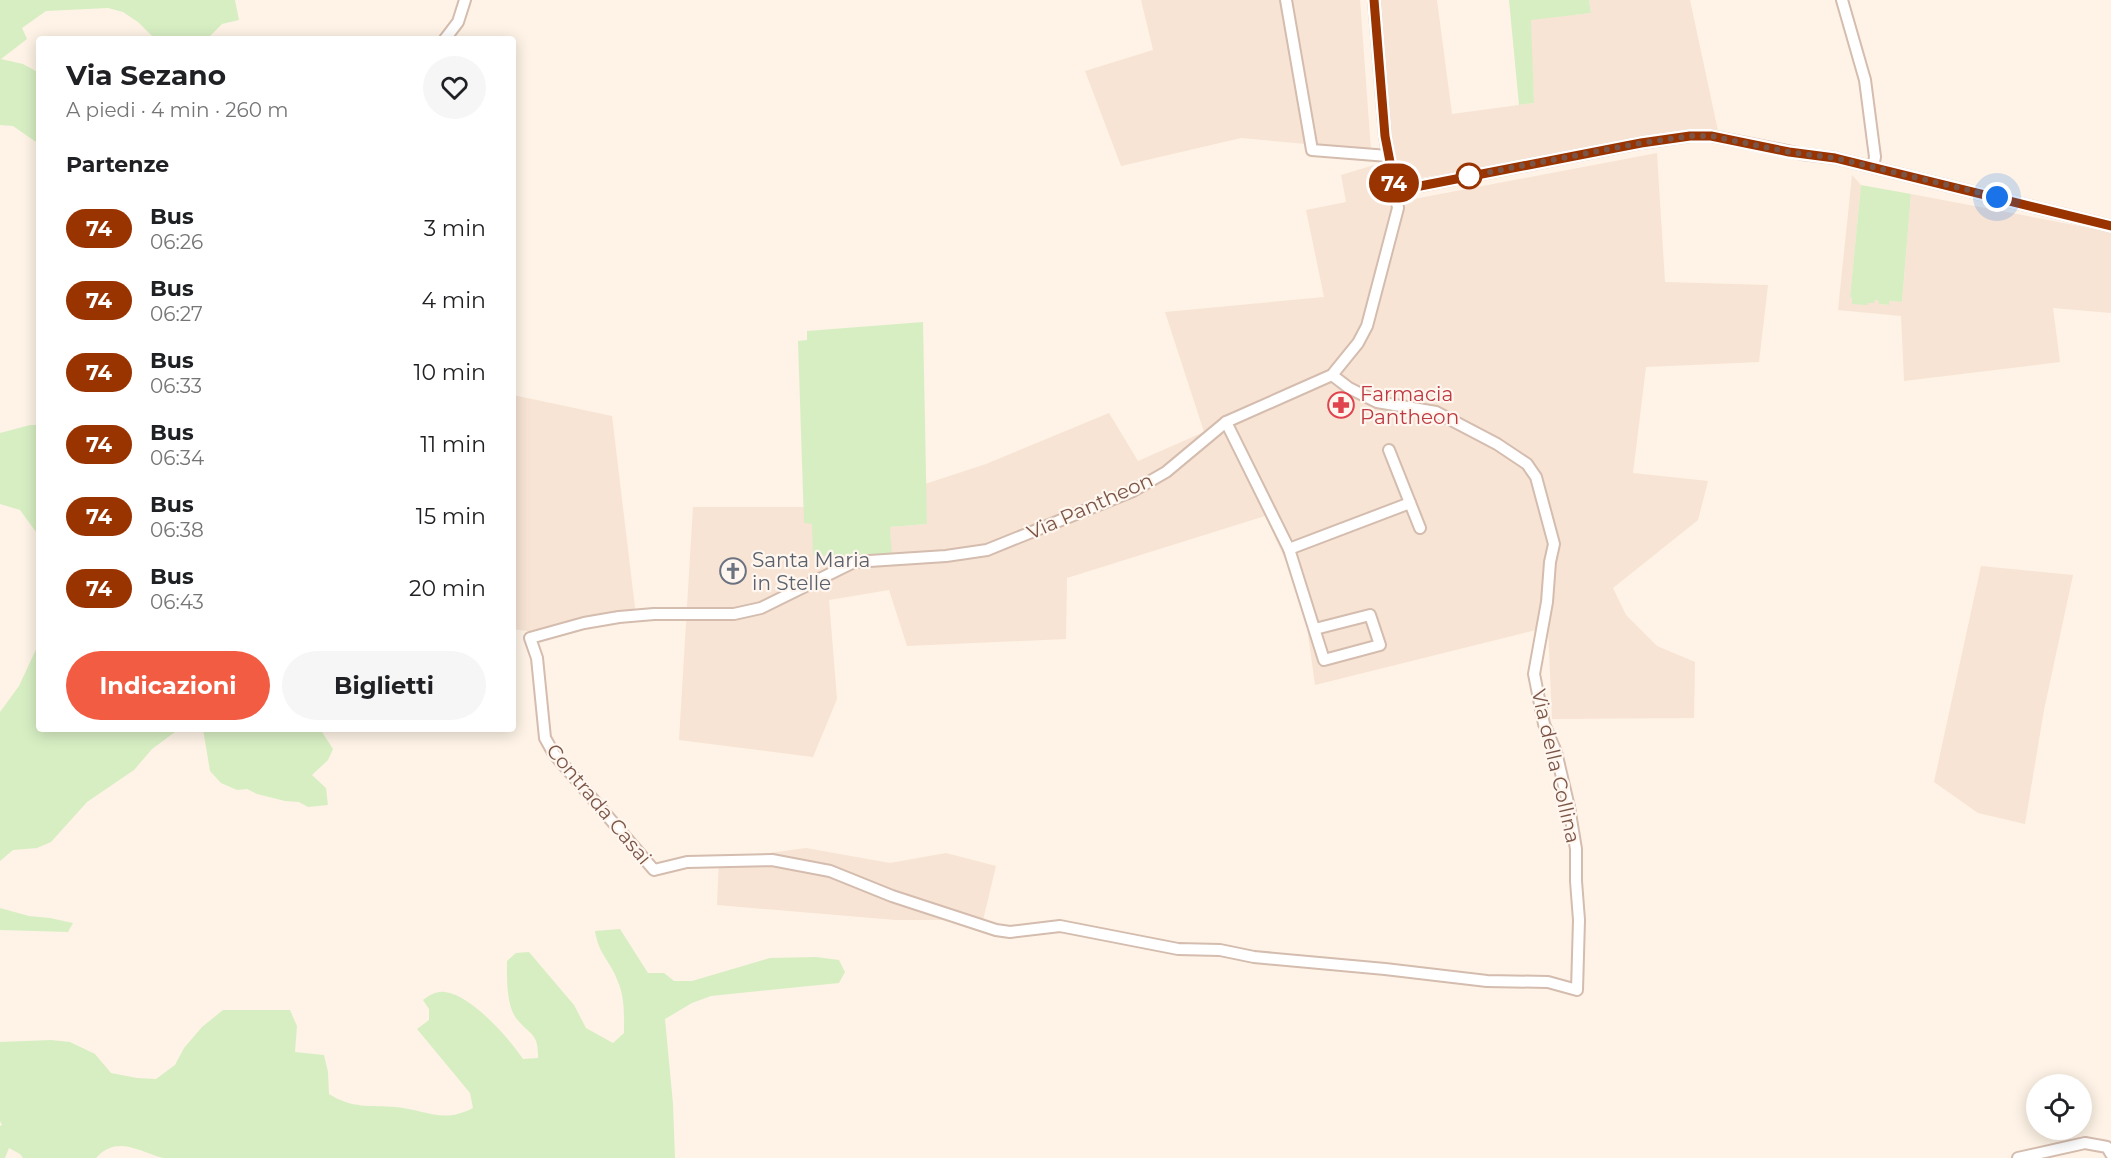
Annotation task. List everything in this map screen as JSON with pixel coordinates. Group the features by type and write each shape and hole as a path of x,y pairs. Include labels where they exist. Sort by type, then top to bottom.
{"street":[{"path":"447,36 458,22 465,0"},
{"path":"1286,0 1312,150 1388,156"},
{"name":"Via Pantheon","path":"692,614 734,614 761,608 854,562 946,556 987,550 1132,491 1166,472 1226,422 1332,375 1358,343 1367,326 1398,208 1388,156 1374,0"},
{"path":"1842,0 1865,80 1875,157 1873,167"},
{"path":"1395,188 1410,188 1641,143 1690,136 1711,136 1802,154 1835,158 2111,226"},
{"name":"Via della Collina","path":"981,925 1010,932 1059,926 1178,949 1220,950 1254,957 1487,981 1548,982 1577,990 1580,920 1576,849 1556,752 1544,724 1534,674 1547,602 1554,544 1536,477 1527,464 1497,444 1436,412 1377,402 1332,375"},
{"path":"1226,422 1289,549 1324,660 1380,645 1370,615 1315,629"},
{"path":"1389,450 1420,528"},
{"path":"1289,549 1410,503"},
{"name":"Contrada Casai","path":"692,614 619,617 584,623 530,638 537,658 545,738 554,754 654,870 687,862 772,860 830,871 892,896 981,925"},
{"path":"2018,1158 2085,1143 2107,1147 2111,1154"}],"shaded area":[{"path":"1141,0 1360,0 1371,150 1241,138 1121,166 1085,71 1153,50"},
{"path":"1380,0 1437,0 1452,114 1534,103 1530,19 1591,13 1589,0 1690,0 1718,131 1672,133 1561,155 1414,179 1397,173 1390,138"},
{"path":"1657,153 1665,282 1768,285 1759,362 1646,367 1633,473 1708,481 1698,520 1613,588 1626,615 1657,646 1695,662 1694,718 1552,719 1548,627 1315,685 1303,598 1265,516 1067,578 1066,639 907,646 889,590 829,600 837,699 813,757 679,740 693,507 811,507 891,556 890,527 927,524 925,484 986,464 1109,413 1138,461 1204,432 1165,312 1324,297 1306,210 1346,202 1341,175 1374,165 1401,196 1414,199"},
{"path":"1852,175 1861,185 1850,297 1852,303 1875,300 1880,301 1880,304 1888,305 1889,301 1902,302 1911,194 2111,232 2111,313 2053,308 2060,362 1904,381 1901,316 1838,310"},
{"path":"516,396 612,416 636,616 553,635 516,629"},
{"path":"1981,566 2073,575 2044,710 2025,824 1978,813 1934,782"},
{"path":"806,848 890,863 946,853 996,866 983,920 896,920 717,905 719,860"}],"green space":[{"path":"0,0 235,0 239,20 222,24 210,36 152,36 138,22 123,12 108,8 46,11 22,28 27,39 1,59 23,64 36,71 36,142 13,126 0,125"},
{"path":"1509,0 1589,0 1591,13 1531,20 1534,103 1519,105"},
{"path":"1861,185 1911,194 1902,302 1889,301 1889,305 1879,304 1879,301 1875,300 1874,303 1868,303 1868,305 1852,304 1850,297"},
{"path":"923,322 927,524 890,527 892,557 813,555 812,524 804,523 798,341 807,340 807,331"},
{"path":"36,425 36,532 20,510 0,504 0,433"},
{"path":"36,649 36,732 175,732 152,749 134,770 87,802 51,842 37,848 13,850 0,861 0,712 19,686"},
{"path":"204,732 322,732 333,749 328,760 312,775 326,788 328,805 308,807 299,802 257,794 247,789 237,790 221,783 210,771"},
{"path":"0,908 29,916 73,923 68,932 0,930"},
{"path":"620,929 648,973 664,973 674,981 692,981 770,958 816,957 839,960 845,972 839,983 711,996 692,1003 665,1019 673,1104 675,1158 163,1158 120,1146 104,1151 96,1158 23,1158 9,1148 5,1158 0,1158 0,1126 2,1125 0,1121 0,1042 51,1040 70,1042 95,1054 111,1073 156,1079 175,1065 184,1048 202,1027 223,1010 290,1010 297,1026 295,1052 324,1055 328,1072 329,1094 337,1099 353,1104 396,1107 434,1115 462,1113 473,1108 470,1093 417,1029 429,1020 429,1009 423,1000 439,992 455,995 488,1019 509,1040 523,1059 538,1058 535,1038 516,1018 510,1005 508,990 507,961 516,953 529,952 574,1005 586,1028 613,1043 624,1033 623,1001 615,975 599,947 595,931"}],"bus line":[{"name":"74","path":"1374,0 1385,136 1395,188 1410,188 1665,139 1711,136 1789,152 1835,158 2111,226"}],"place":[{"name":"Farmacia Pantheon","path":"1341,405"},
{"name":"Santa Maria in Stelle","path":"733,571"}],"route":[{"path":"1469,176 1665,139 1711,136 1789,152 1835,158 1997,197"}]}
